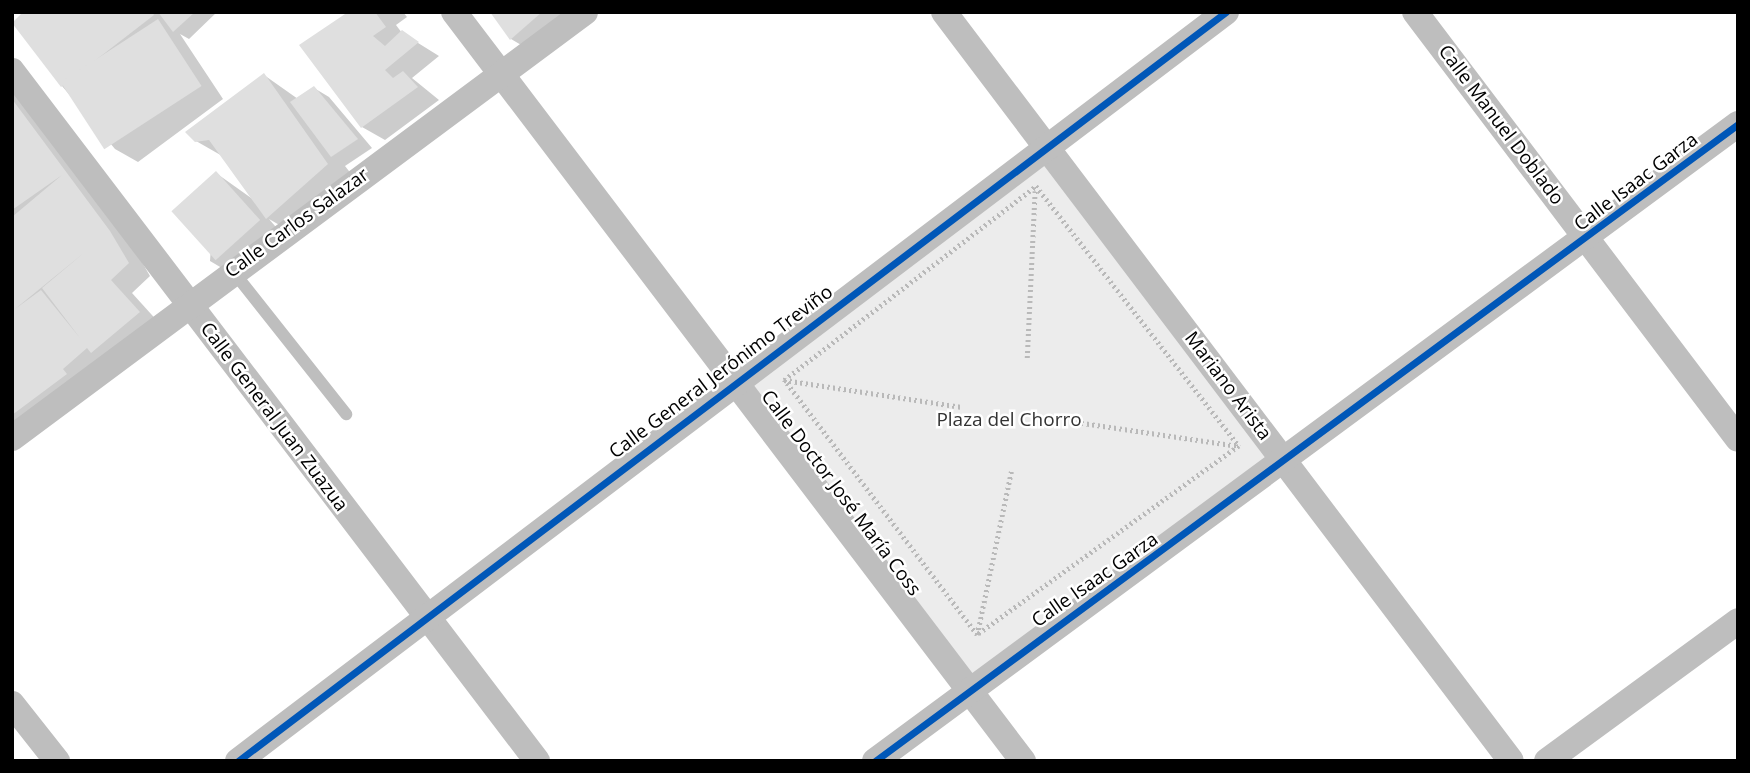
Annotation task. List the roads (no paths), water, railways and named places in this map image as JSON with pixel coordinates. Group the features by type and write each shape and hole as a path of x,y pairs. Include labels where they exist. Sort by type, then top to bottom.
{"street":[{"name":"Calle Doctor José María Coss","path":"454,12 736,379 1023,761"},
{"name":"Calle Carlos Salazar","path":"12,438 232,270 585,12"},
{"name":"Mariano Arista","path":"944,12 1511,761"},
{"name":"Calle General Jerónimo Treviño","path":"238,761 736,379 1226,12"},
{"name":"Calle Manuel Doblado","path":"1415,12 1738,439"},
{"name":"Calle General Juan Zuazua","path":"12,71 537,761"},
{"name":"Calle Isaac Garza","path":"875,761 968,690 1286,463 1738,124"},
{"path":"1547,761 1738,621"},
{"path":"12,704 57,761"}],"lane":[{"path":"232,270 346,414"}],"park label":[{"name":"Plaza del Chorro","path":"1009,420"}]}
